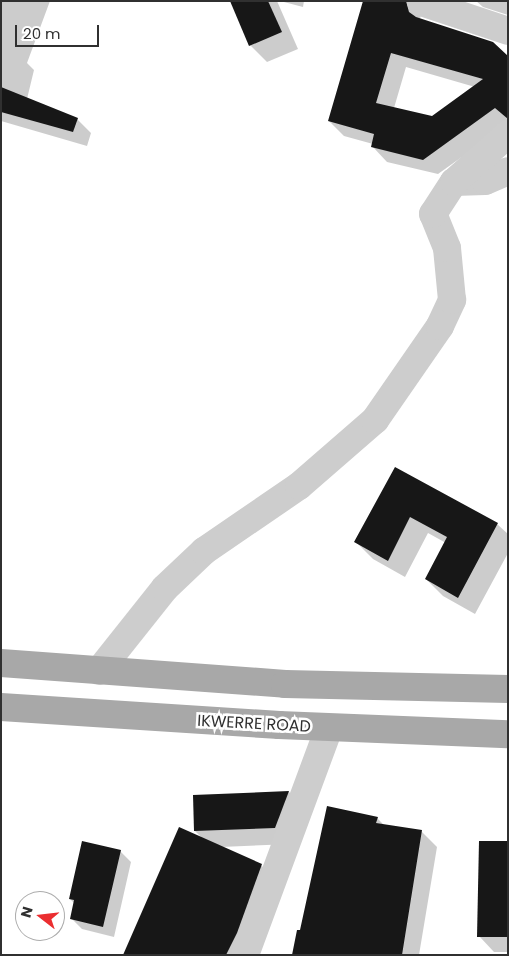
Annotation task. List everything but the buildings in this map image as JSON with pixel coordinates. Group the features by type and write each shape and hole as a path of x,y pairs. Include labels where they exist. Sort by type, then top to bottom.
{"main road":[{"path":"1,663 285,684 508,689"},
{"name":"IKWERRE ROAD","path":"1,707 329,728 508,734"}],"street":[{"path":"421,2 508,32"},
{"path":"99,671 165,588 204,551 299,486 375,420 440,326 452,300 447,248 433,214 454,182 508,134"},
{"path":"454,182 485,181 508,171"},
{"path":"245,955 329,728"}]}
